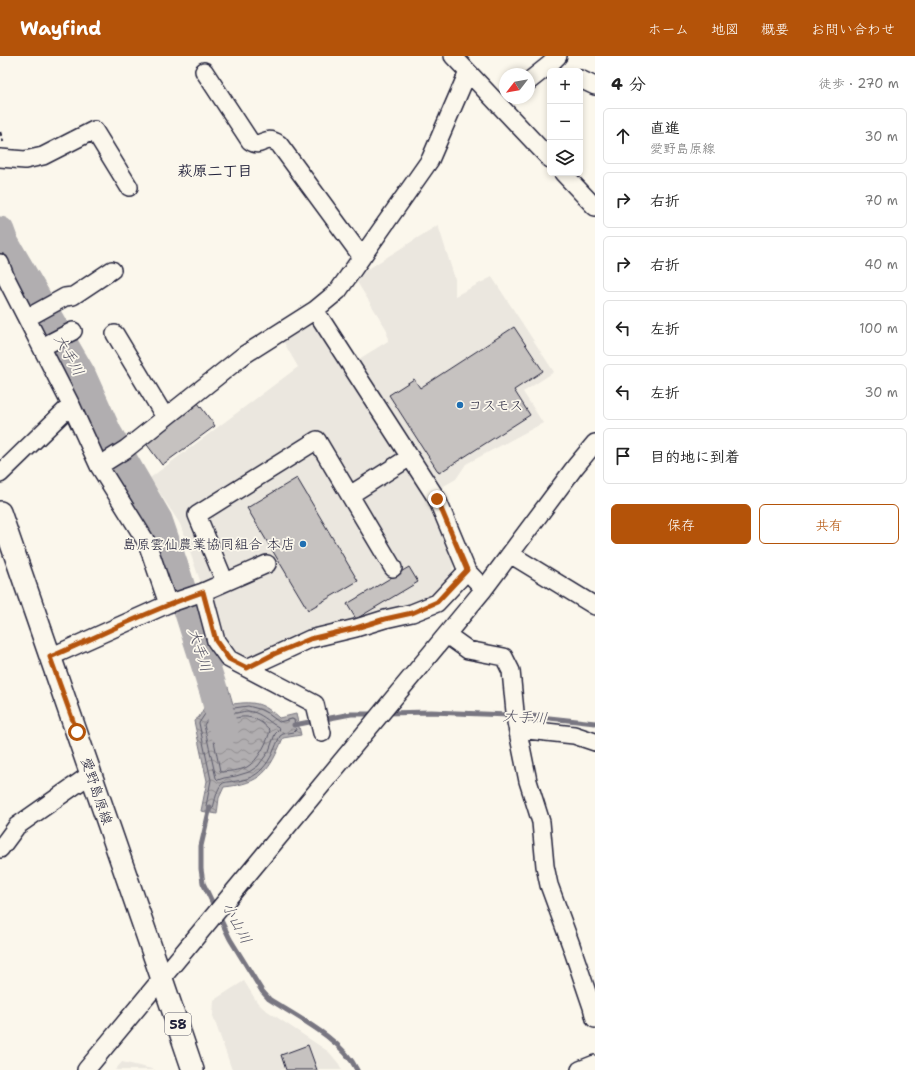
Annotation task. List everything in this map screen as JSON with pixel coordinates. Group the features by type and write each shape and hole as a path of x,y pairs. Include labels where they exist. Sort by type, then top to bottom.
{"main road":[{"name":"愛野島原線","path":"0,512 193,1070"}],"street":[{"path":"453,56 468,72 499,98"},
{"path":"535,77 557,64"},
{"path":"204,71 250,141 257,144 270,140 279,144 362,257"},
{"path":"102,465 126,449 244,355 315,310 338,290 430,160 468,72"},
{"path":"583,80 595,86"},
{"path":"505,104 547,155"},
{"path":"2,158 25,160 43,156 94,130 129,187"},
{"path":"567,176 595,207"},
{"path":"0,263 5,276 31,316 71,405 102,465 147,543 170,603"},
{"path":"31,316 65,297 73,296 112,270"},
{"path":"315,310 437,499 467,570 484,589"},
{"path":"45,345 70,332"},
{"path":"115,334 165,417"},
{"path":"0,474 71,405"},
{"path":"225,582 197,514 317,440 393,568"},
{"path":"86,1070 447,635 484,589 575,467 595,443"},
{"path":"350,495 410,458"},
{"path":"510,554 595,606"},
{"path":"50,657 170,603 267,564"},
{"path":"247,668 274,654 310,639 412,613 437,602 467,570"},
{"path":"198,593 216,641 229,659 315,704 322,733"},
{"path":"447,635 468,650 504,657 511,671 517,725 528,781 541,822 545,866 549,885 571,945 595,1019"},
{"path":"517,725 574,735 595,742"},
{"path":"0,848 17,826 91,774"},
{"path":"580,1070 595,1064"}],"shaded area":[{"path":"438,225 455,279 455,296 492,277 554,372 523,392 543,423 466,464 456,479 442,487 395,418 359,359 388,341 387,330 357,282 365,271"},
{"path":"310,320 319,323 425,491 453,563 452,576 431,599 249,663 236,658 221,640 180,524 150,478 298,367 279,334"},
{"path":"244,981 257,1002 263,1008 329,1052 342,1070 232,1070 213,1016 214,1000"},
{"path":"122,1062 156,1070 115,1070"}],"water":[{"path":"228,687 233,704 258,704 268,709 279,718 296,714 301,735 283,738 268,767 256,779 237,785 224,787 219,798 217,814 201,811 207,781 194,721 199,717 205,706 201,696"}],"building":[{"name":"コスモス","path":"514,327 543,371 514,390 530,415 439,473 389,395 414,379 420,388"},
{"path":"198,403 215,426 162,465 145,442"},
{"name":"島原雲仙農業協同組合 本店","path":"297,478 358,581 308,610 247,508"},
{"path":"409,567 418,582 356,619 347,604"},
{"path":"308,1045 317,1070 286,1070 281,1055"}],"waterway":[{"name":"大手川","path":"0,231 4,242 81,374 107,432 158,520 214,692 224,731"},
{"name":"大手川","path":"386,713 431,712 531,716 595,723"},
{"name":"大手川","path":"294,725 351,714 376,714"},
{"name":"小山川","path":"210,807 201,846 201,869 203,883 230,939 262,991 269,999 305,1021 330,1039 341,1048 357,1070"}],"place":[{"name":"コスモス","path":"460,405"},
{"name":"島原雲仙農業協同組合 本店","path":"303,544"}],"district":[{"name":"萩原二丁目","path":"215,171"}],"route":[{"path":"77,732 50,657 168,604 203,592 216,641 229,659 247,668 274,654 310,639 412,613 437,602 467,570 437,499"}]}
